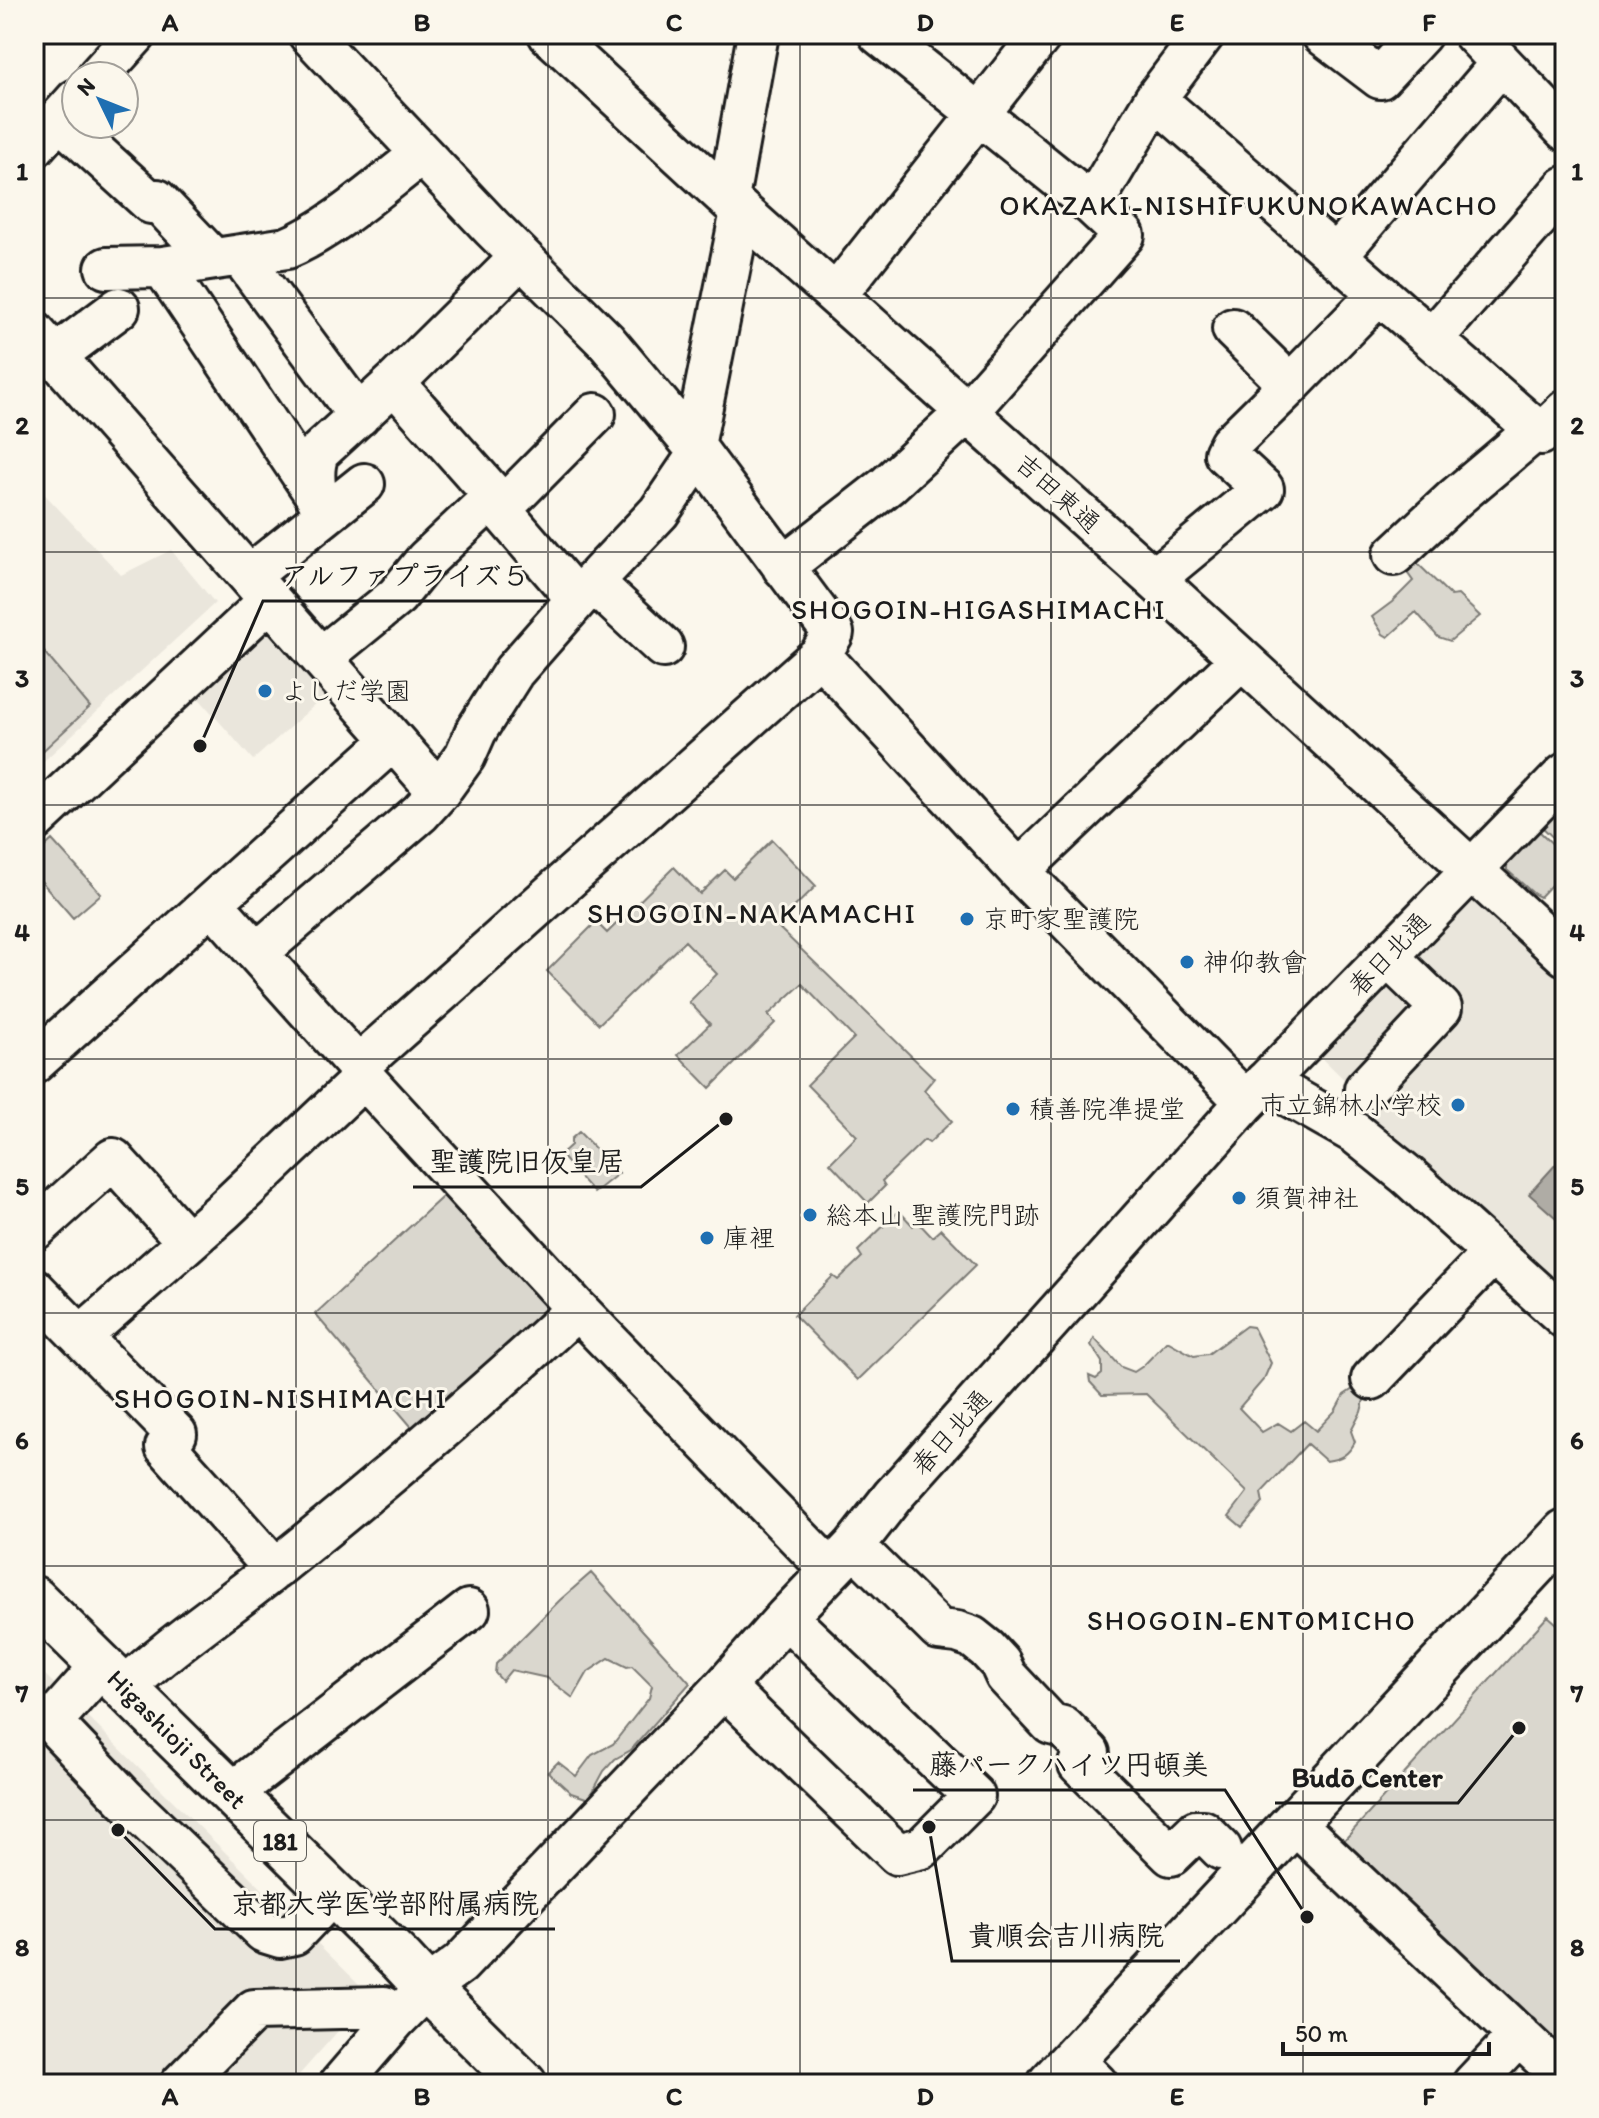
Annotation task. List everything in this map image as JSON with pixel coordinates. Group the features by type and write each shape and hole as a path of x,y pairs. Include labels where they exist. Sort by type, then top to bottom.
{"main road":[{"path":"1073,2076 1294,1823 1565,1532"},
{"name":"Higashioji Street","path":"34,1599 524,2084"}],"street":[{"path":"112,60 136,34"},
{"path":"81,1336 188,1242 354,1087 368,1057 820,655 833,633 696,450 606,341 521,257 309,34"},
{"name":"吉田東通","path":"549,34 734,205 1154,579 1565,955"},
{"path":"257,953 420,813 439,792 465,756 476,731 514,671 659,512 696,450 758,34"},
{"path":"783,567 888,485 967,412 1124,235 1092,205 879,34"},
{"path":"836,295 1042,34"},
{"path":"1092,205 1155,99 1204,34"},
{"path":"1322,34 1380,78 1421,34"},
{"path":"1474,34 1565,130"},
{"path":"1336,256 1492,74"},
{"path":"1155,99 1432,339 1552,433 1455,498 1394,555"},
{"path":"56,122 151,203 157,200 227,257 359,416"},
{"path":"106,268 163,267 287,248 329,224 422,154"},
{"path":"1432,339 1565,187"},
{"path":"322,506 315,488 315,461 319,452 394,383 521,257"},
{"path":"163,267 322,506"},
{"path":"1154,579 1263,489 1225,454 1230,444 1379,294"},
{"path":"119,308 45,344 439,792"},
{"path":"1233,329 1290,385"},
{"path":"394,383 490,491 496,505 585,590 663,647"},
{"path":"321,658 397,596 426,560 496,505 595,414"},
{"path":"34,821 259,588 322,506 364,484"},
{"path":"820,655 1019,871 1255,1092 1355,1133 1408,1176 1565,1318"},
{"path":"1019,871 1241,660"},
{"path":"34,1063 393,740"},
{"name":"春日北通","path":"340,2084 396,2019 427,1988 460,1964 724,1687 1255,1092 1565,774"},
{"path":"212,903 577,1309 842,1558 939,1630 972,1637 987,1649 1000,1663 1006,1676 1051,1724 1063,1727 1089,1753 1079,1764 1171,1855 1196,1831 1203,1831 1221,1849"},
{"path":"1365,1089 1441,1008 1387,956"},
{"path":"34,1230 113,1159 188,1242"},
{"path":"1372,1379 1493,1253"},
{"path":"34,1289 176,1434 166,1447 275,1569"},
{"path":"333,1893 294,1934 280,1937 264,1932 125,1799 59,1730 59,1715 113,1676 155,1660 275,1569 508,1374 577,1309"},
{"path":"232,1793 469,1610"},
{"path":"724,1687 897,1854 922,1848 974,1796 786,1617"},
{"path":"1294,1823 1563,2073"},
{"path":"181,2084 254,2010 384,2007"},
{"path":"1473,2084 1519,2035"}],"shaded area":[{"path":"34,483 121,575 171,550 215,603 34,770"},
{"path":"1415,561 1451,596 1458,595 1480,616 1450,641 1438,637 1416,612 1388,637 1372,617 1413,581 1406,571"},
{"name":"よしだ学園","path":"277,622 335,687 253,760 195,694"},
{"path":"34,640 90,707 34,759"},
{"path":"1565,799 1565,849 1540,825"},
{"path":"1537,829 1565,856 1565,870 1540,897 1507,870 1507,861"},
{"path":"52,840 101,894 73,918 34,873 34,857"},
{"path":"772,840 816,886 776,925 934,1078 924,1090 952,1121 929,1143 924,1140 882,1181 885,1186 868,1203 830,1163 857,1136 807,1085 854,1038 802,984 768,1015 775,1023 710,1088 678,1055 710,1024 689,1002 717,974 685,941 599,1024 547,971 596,922 607,933 674,867 700,894 725,870 733,878"},
{"name":"市立錦林小学校","path":"1471,895 1565,979 1565,1308 1343,1115 1359,1094 1314,1050"},
{"path":"579,1132 619,1173 594,1193 560,1155"},
{"path":"1565,1154 1565,1226 1529,1194"},
{"path":"452,1188 566,1311 422,1439 315,1314"},
{"path":"899,1211 913,1226 918,1222 932,1237 941,1229 976,1265 858,1380 794,1315 833,1276 838,1280 862,1257 858,1251"},
{"path":"1246,1326 1253,1327 1271,1363 1264,1379 1239,1408 1262,1432 1278,1423 1291,1431 1304,1421 1316,1431 1335,1411 1344,1395 1353,1389 1360,1390 1365,1396 1351,1431 1355,1442 1350,1450 1340,1458 1326,1461 1307,1444 1261,1493 1263,1503 1242,1527 1229,1516 1247,1492 1146,1394 1102,1395 1090,1382 1089,1376 1096,1379 1102,1374 1102,1362 1091,1345 1094,1338 1121,1367 1134,1372 1167,1341 1194,1356 1208,1354"},
{"path":"591,1573 690,1683 631,1750 615,1759 604,1771 589,1799 571,1793 548,1772 558,1762 576,1776 592,1755 613,1744 649,1698 652,1686 632,1666 627,1667 609,1658 588,1672 573,1698 547,1678 511,1670 502,1681 495,1673 496,1664"},
{"path":"1548,1616 1565,1631 1565,2058 1339,1846"},
{"path":"34,1664 370,1995 291,2084 34,2084"}],"place":[{"name":"よしだ学園","path":"265,691"},
{"name":"アルファプライズ５","path":"200,746"},
{"name":"京町家聖護院","path":"967,919"},
{"name":"神仰教會","path":"1187,962"},
{"name":"市立錦林小学校","path":"1458,1105"},
{"name":"積善院凖提堂","path":"1013,1109"},
{"name":"聖護院旧仮皇居","path":"726,1119"},
{"name":"須賀神社","path":"1239,1198"},
{"name":"総本山 聖護院門跡","path":"810,1215"},
{"name":"庫裡","path":"707,1238"},
{"name":"Budō Center","path":"1519,1728"},
{"name":"貴順会吉川病院","path":"929,1827"},
{"name":"京都大学医学部附属病院","path":"118,1830"},
{"name":"藤パークハイツ円頓美","path":"1307,1917"}],"district":[{"name":"OKAZAKI-NISHIFUKUNOKAWACHO","path":"1249,205"},
{"name":"SHOGOIN-HIGASHIMACHI","path":"979,609"},
{"name":"SHOGOIN-NAKAMACHI","path":"752,913"},
{"name":"SHOGOIN-NISHIMACHI","path":"281,1398"},
{"name":"SHOGOIN-ENTOMICHO","path":"1252,1620"}]}
